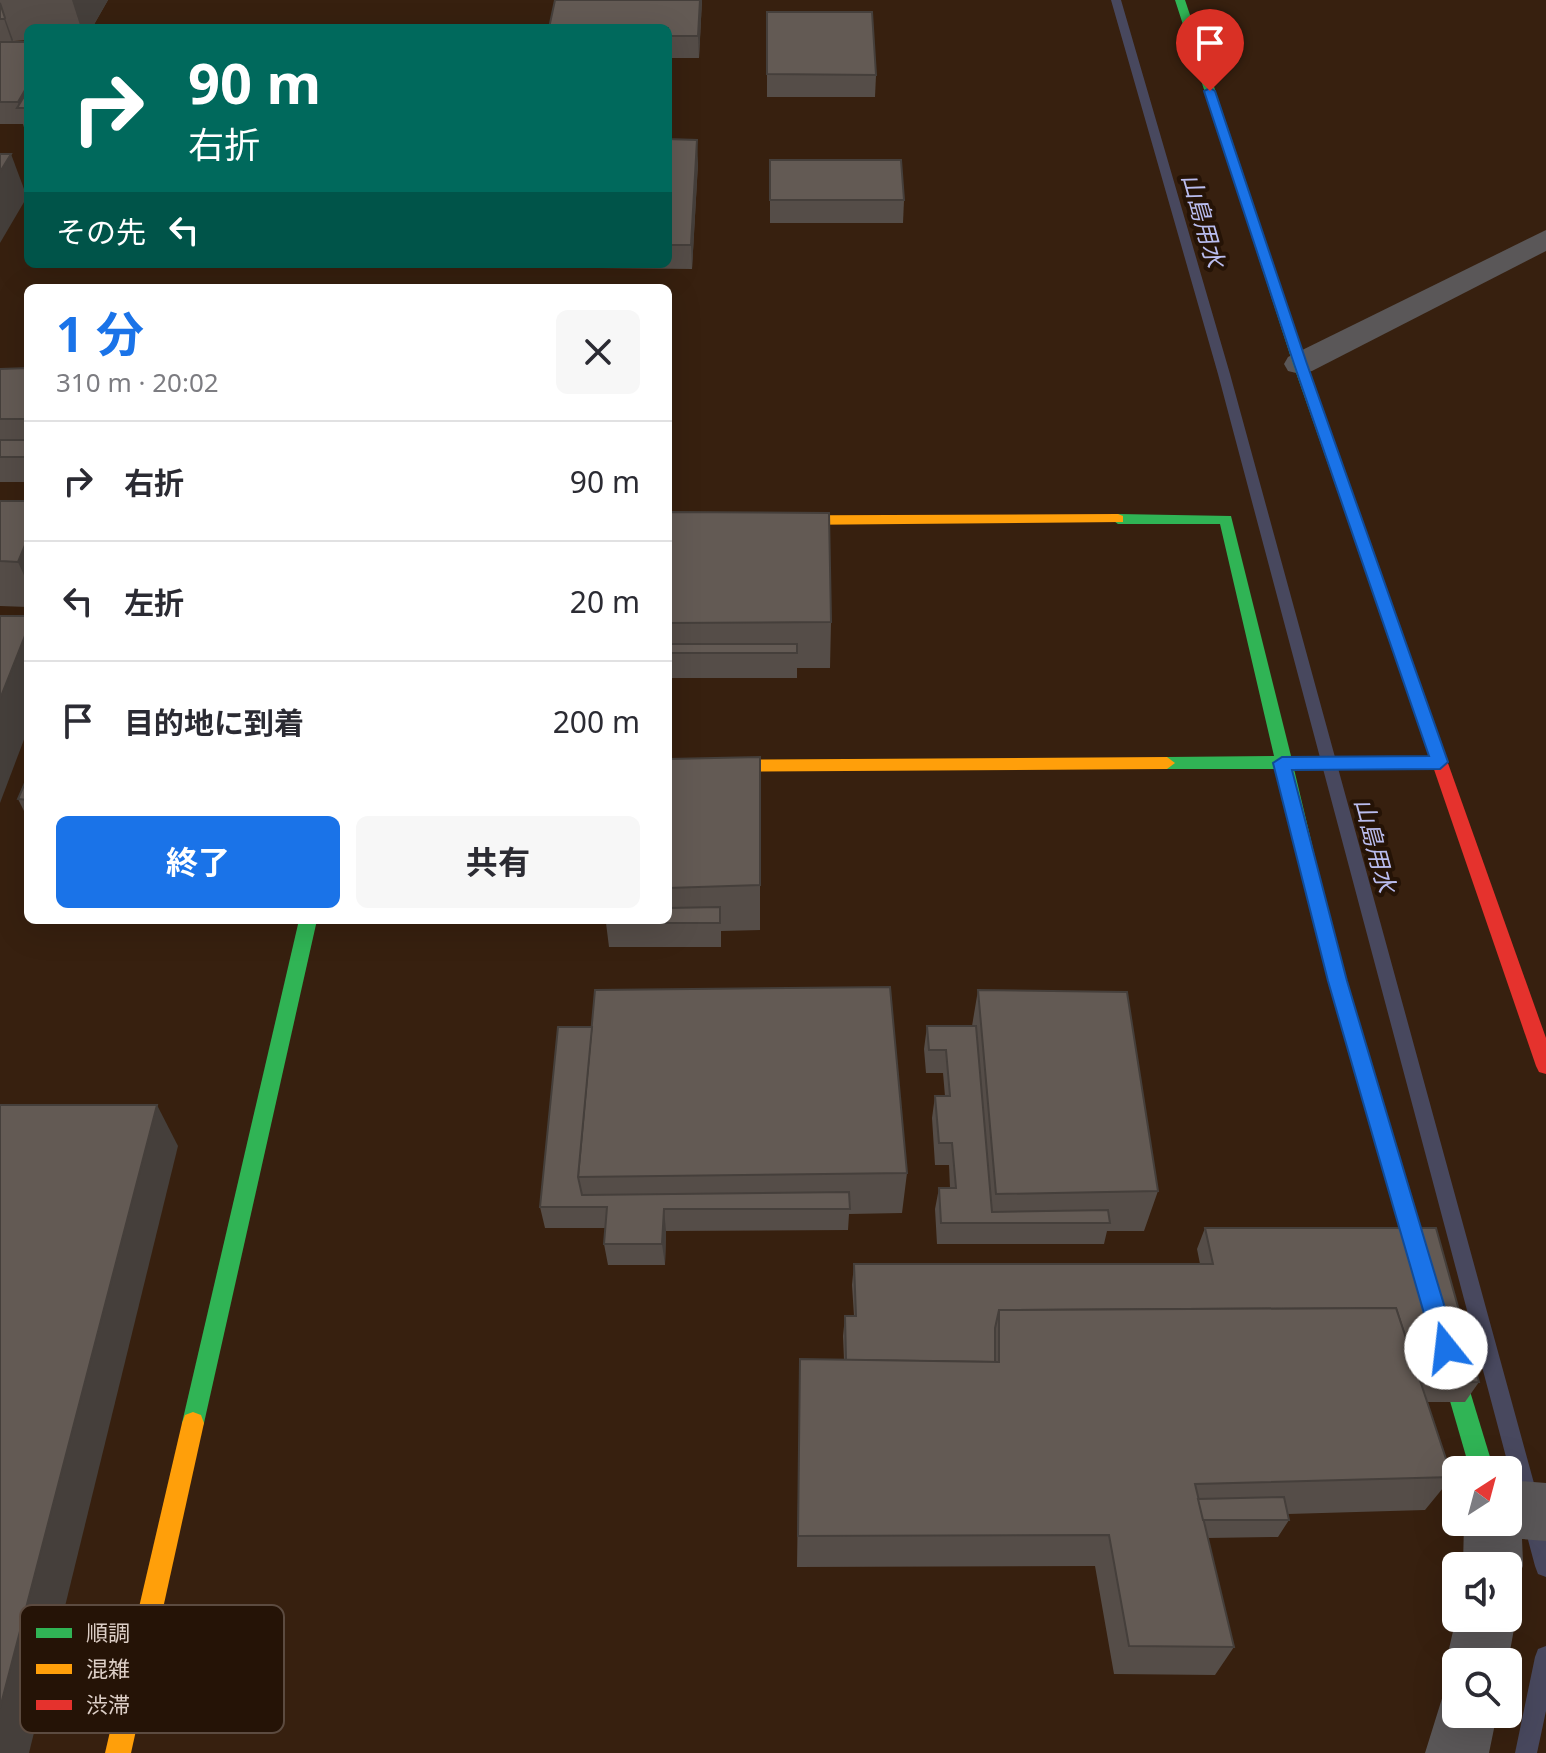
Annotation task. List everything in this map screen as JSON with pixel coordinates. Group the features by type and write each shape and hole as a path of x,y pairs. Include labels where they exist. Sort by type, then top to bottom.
{"street":[{"path":"1180,0 1300,364 1546,1066"},
{"path":"1300,364 1546,239"},
{"path":"672,521 1226,519 1282,763 1337,981 1493,1456"},
{"path":"672,766 1440,762"},
{"path":"152,1605 307,924"},
{"path":"1457,1753 1463,1728"},
{"path":"118,1753 123,1733"}],"shaded area":[{"path":"0,0 1546,0 1546,1753 0,1753"}],"building":[{"path":"555,0 700,0 698,36 672,36 672,24 550,24"},
{"path":"0,3 5,18 4,19 0,19"},
{"path":"767,12 872,12 876,75 767,74"},
{"path":"0,42 24,42 24,92 18,102 0,102"},
{"path":"24,97 24,108 17,108"},
{"path":"672,139 697,140 691,245 672,245"},
{"path":"0,154 11,154 0,172"},
{"path":"770,160 901,160 904,200 770,200"},
{"path":"24,368 24,419 0,419 0,369"},
{"path":"0,440 24,440 24,457 0,457"},
{"path":"0,501 24,501 24,548 18,562 0,561"},
{"path":"672,512 829,513 831,622 672,623"},
{"path":"0,616 24,616 24,638 0,699"},
{"path":"672,644 797,644 797,653 672,653"},
{"path":"760,757 760,885 672,888 672,759"},
{"path":"24,785 24,800 18,799"},
{"path":"720,907 720,923 672,923 672,908"},
{"path":"890,987 907,1173 578,1177 595,990"},
{"path":"978,990 1127,992 1158,1191 996,1194"},
{"path":"927,1026 976,1026 992,1212 1108,1210 1110,1223 941,1223 939,1188 956,1188 952,1143 939,1143 935,1096 950,1096 946,1050 929,1050"},
{"path":"558,1027 592,1027 578,1177 582,1195 849,1192 850,1209 664,1209 662,1244 604,1244 607,1207 540,1207"},
{"path":"0,1105 157,1105 27,1605 20,1605 20,1631 0,1708"},
{"path":"1205,1228 1436,1228 1479,1382 1420,1383 1396,1308 999,1310 995,1328 995,1362 846,1360 845,1316 856,1316 854,1264 1213,1264"},
{"path":"1396,1308 1445,1456 1442,1456 1442,1477 1195,1484 1234,1647 1129,1646 1109,1535 798,1536 800,1359 999,1362 999,1310"},
{"path":"1284,1497 1289,1520 1203,1520 1198,1499"}],"waterway":[{"name":"山島用水","path":"1116,0 1224,374 1546,1566"},
{"name":"山島用水","path":"1526,1753 1546,1657"}],"traffic: fast":[{"path":"1180,0 1300,364 1436,752"},
{"path":"1118,519 1226,519 1312,882"},
{"path":"1167,763 1440,762"},
{"path":"193,1423 307,924"},
{"path":"1399,1191 1478,1456"}],"traffic: slow":[{"path":"672,521 1118,519"},
{"path":"672,766 1167,763"},
{"path":"152,1605 193,1423"},
{"path":"118,1753 123,1733"}],"traffic: jam":[{"path":"1436,752 1546,1066"},
{"path":"1312,882 1337,981 1399,1191"}],"route":[{"path":"1210,91 1300,364 1440,762 1282,763 1337,981 1446,1348"}]}
